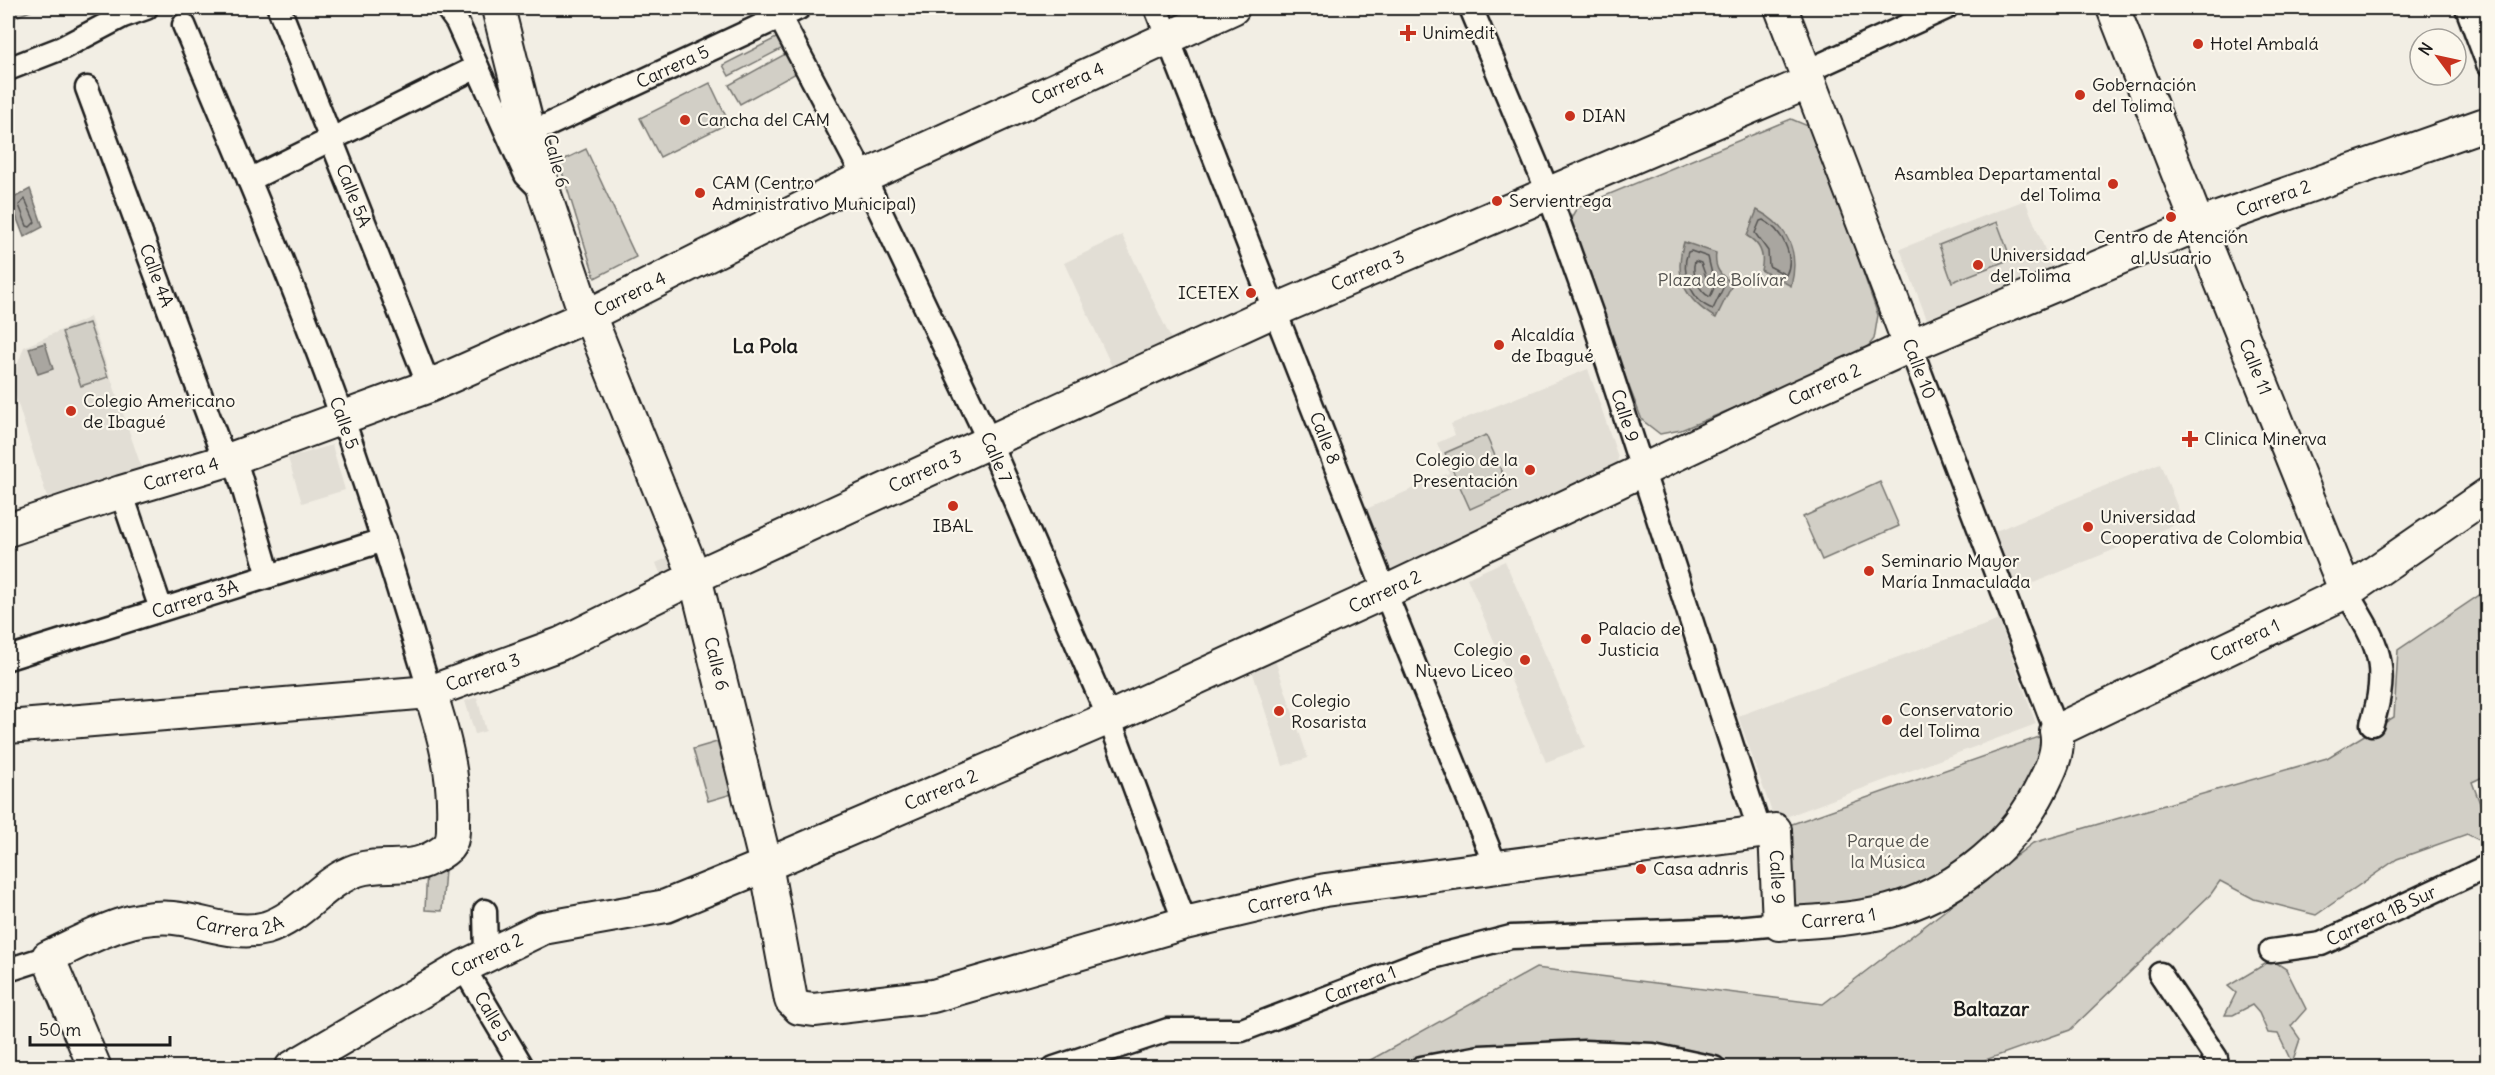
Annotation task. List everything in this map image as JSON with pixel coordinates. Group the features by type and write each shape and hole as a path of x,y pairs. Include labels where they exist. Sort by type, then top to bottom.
{"main road":[{"name":"Calle 6","path":"498,8 546,195 582,305 589,315 695,577 766,865 791,1000 799,1008 814,1010"},
{"name":"Calle 6","path":"514,8 592,285 594,297 589,315"},
{"name":"Carrera 4","path":"8,530 230,458 429,386 589,315 864,177 1233,8"},
{"name":"Calle 10","path":"1780,8 1910,346"},
{"name":"Calle 11","path":"2113,8 2346,592"},
{"name":"Carrera 3","path":"8,727 430,692 560,644 695,577 1276,310 1807,77"},
{"name":"Carrera 2","path":"291,1068 474,961 543,928 666,906 766,865 1109,718 1910,346 2198,225 2487,123"},
{"name":"Carrera 1","path":"1779,924 1858,917 1886,912 1927,897 1975,868 2015,828 2033,803 2058,744 2056,731 2346,592 2487,494"},
{"name":"Calle 5","path":"430,692 447,744 454,794 452,837"},
{"name":"Carrera 1A","path":"814,1010 933,996 1185,923 1326,890 1767,831"},
{"name":"Calle 9","path":"1767,831 1779,924"},
{"name":"Carrera 2A","path":"48,957 114,926 147,919 180,918 219,928 240,930 264,928 285,921 326,887 356,870 426,861 448,846 452,837"},
{"path":"48,957 95,1068"}],"street":[{"path":"8,69 62,48 123,16 146,8"},
{"name":"Calle 5A","path":"279,8 429,386"},
{"name":"Calle 6","path":"447,8 457,22 526,175 546,195"},
{"name":"Calle 8","path":"1156,8 1276,310 1384,592 1496,867"},
{"name":"Calle 9","path":"1471,8 1548,192 1767,831"},
{"name":"Carrera 3","path":"1807,77 1946,8"},
{"path":"2466,8 2487,64"},
{"name":"Carrera 5","path":"546,126 784,11"},
{"name":"Calle 7","path":"784,11 988,441 1109,718 1185,923"},
{"name":"Calle 5","path":"184,25 249,180 343,419 384,540 430,692"},
{"path":"249,180 477,67"},
{"name":"Calle 4A","path":"87,88 230,458 269,576"},
{"name":"Calle 10","path":"1910,346 2056,731"},
{"path":"121,492 161,609"},
{"name":"Carrera 3A","path":"8,658 384,540"},
{"name":"Calle 11","path":"2346,592 2375,641 2381,669 2381,697 2372,724"},
{"name":"Carrera 1B Sur","path":"2271,951 2321,944 2487,866"},
{"name":"Calle 5","path":"485,911 474,961 523,1068"},
{"name":"Carrera 1","path":"1054,1068 1168,1030 1242,1030 1433,957 1489,941 1511,937 1726,929 1779,924"},
{"name":"Carrera 2A","path":"8,970 48,957"},
{"path":"2160,974 2216,1058 2217,1068"},
{"path":"1421,1068 1480,1057 1584,1052 1653,1055 1714,1068"}],"shaded area":[{"name":"Universidad del Tolima","path":"2025,200 2057,280 1931,330 1900,249"},
{"path":"1122,235 1173,343 1114,371 1064,263"},
{"name":"Colegio Americano de Ibagué","path":"90,317 143,472 49,503 11,382 24,347"},
{"name":"Colegio de la Presentación","path":"1588,369 1618,457 1617,466 1389,571 1364,510 1449,473 1437,443 1455,435 1451,424"},
{"path":"332,445 345,490 302,503 288,458"},
{"name":"Universidad Cooperativa de Colombia","path":"2160,463 2183,521 2014,591 1991,533"},
{"path":"678,553 686,573 664,583 656,563"},
{"name":"Colegio Nuevo Liceo","path":"1505,561 1585,747 1546,762 1467,578"},
{"name":"Conservatorio del Tolima","path":"1999,620 2036,724 1775,821 1738,716"},
{"name":"Colegio Rosarista","path":"1273,654 1308,758 1283,766 1250,664"},
{"path":"477,697 486,731 475,734 465,701"}],"green space":[{"path":"8,8 38,8 8,20"},
{"path":"778,37 783,48 729,76 723,65"},
{"path":"789,52 800,71 740,104 729,85"},
{"name":"Cancha del CAM","path":"710,83 729,123 660,157 640,118"},
{"name":"Plaza de Bolívar","path":"1791,119 1808,126 1817,141 1878,315 1874,339 1860,356 1681,430 1660,434 1642,420 1572,239 1571,219 1578,207"},
{"path":"586,149 636,257 595,278 559,162"},
{"path":"1997,222 2011,259 1952,282 1939,245"},
{"path":"89,323 108,377 81,386 62,332"},
{"path":"1486,435 1510,491 1470,509 1445,453"},
{"path":"1880,482 1899,526 1822,560 1803,517"},
{"path":"2487,590 2487,775 2472,782 2487,822 2487,844 2467,834 2397,859 2316,915 2254,899 2220,881 2211,894 2070,1030 1963,1068 1356,1068 1536,968 1823,1004 2033,843 2327,758 2394,717 2398,650"},
{"name":"Parque de la Música","path":"2056,731 2051,765 1949,885 1779,924 1775,830"},
{"path":"717,742 732,794 708,801 693,749"},
{"path":"427,869 445,869 442,911 425,910"},
{"path":"2272,960 2286,969 2306,1009 2291,1026 2300,1039 2292,1063 2278,1034 2268,1033 2259,1013 2252,1005 2233,1015 2225,1015 2236,993 2228,986"}],"water":[{"path":"30,189 43,227 24,237 10,200"},
{"path":"1757,210 1777,224 1789,241 1794,262 1791,286 1761,270 1761,250 1747,236"},
{"path":"1684,242 1716,253 1719,271 1733,283 1716,318 1696,303 1684,286 1680,266"},
{"path":"45,343 53,369 38,374 29,348"}],"place":[{"name":"Unimedit","path":"1408,33"},
{"name":"Hotel Ambalá","path":"2198,44"},
{"name":"Gobernación del Tolima","path":"2080,95"},
{"name":"DIAN","path":"1570,116"},
{"name":"Cancha del CAM","path":"685,120"},
{"name":"Asamblea Departamental del Tolima","path":"2113,184"},
{"name":"CAM (Centro Administrativo Municipal)","path":"700,193"},
{"name":"Servientrega","path":"1497,201"},
{"name":"Centro de Atención al Usuario","path":"2171,217"},
{"name":"Universidad del Tolima","path":"1978,265"},
{"name":"ICETEX","path":"1251,293"},
{"name":"Alcaldía de Ibagué","path":"1499,345"},
{"name":"Colegio Americano de Ibagué","path":"71,411"},
{"name":"Clinica Minerva","path":"2190,439"},
{"name":"Colegio de la Presentación","path":"1530,470"},
{"name":"IBAL","path":"953,506"},
{"name":"Universidad Cooperativa de Colombia","path":"2088,527"},
{"name":"Seminario Mayor María Inmaculada","path":"1869,571"},
{"name":"Palacio de Justicia","path":"1586,639"},
{"name":"Colegio Nuevo Liceo","path":"1525,660"},
{"name":"Colegio Rosarista","path":"1279,711"},
{"name":"Conservatorio del Tolima","path":"1887,720"},
{"name":"Casa adnris","path":"1641,869"}],"district":[{"name":"La Pola","path":"765,346"},
{"name":"Baltazar","path":"1991,1009"}]}
